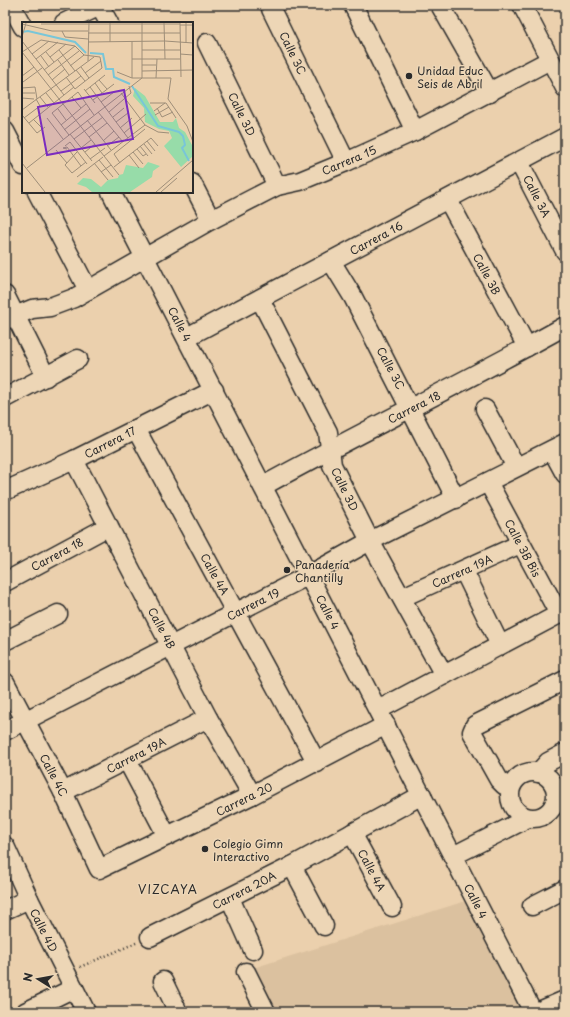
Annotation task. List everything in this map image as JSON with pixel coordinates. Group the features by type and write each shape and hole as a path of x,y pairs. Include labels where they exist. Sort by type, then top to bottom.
{"street":[{"path":"11,5 22,25"},
{"path":"66,22 100,5 108,22"},
{"path":"353,5 415,131"},
{"path":"440,5 490,93"},
{"path":"522,5 565,88"},
{"name":"Calle 3C","path":"271,9 346,162"},
{"name":"Calle 3D","path":"207,42 277,186"},
{"name":"Carrera 15","path":"10,318 32,309 50,307 74,298 212,220 277,186 300,181 415,131 490,93 550,60"},
{"path":"5,131 22,164"},
{"name":"Carrera 16","path":"187,337 565,137"},
{"name":"Calle 3A","path":"519,162 565,250"},
{"path":"193,185 212,220"},
{"path":"38,193 88,290"},
{"name":"Calle 4","path":"112,193 187,337 533,1012"},
{"name":"Calle 3B","path":"448,200 527,348"},
{"name":"Calle 3C","path":"331,261 354,297 412,409 456,499"},
{"path":"5,295 10,318 46,377"},
{"name":"Calle 3D","path":"260,299 328,432 332,465 370,541 403,597 444,675"},
{"name":"Carrera 18","path":"263,486 330,449 412,409 527,348 565,326"},
{"path":"5,398 78,359"},
{"name":"Carrera 17","path":"5,491 74,460 214,390"},
{"path":"485,409 516,467"},
{"name":"Calle 4A","path":"136,429 317,762"},
{"path":"559,446 565,474"},
{"name":"Carrera 19","path":"5,731 309,575 370,541 559,446"},
{"name":"Calle 4B","path":"74,460 208,718 252,795"},
{"name":"Calle 3B Bis","path":"488,482 520,544 562,612"},
{"name":"Carrera 18","path":"5,582 109,526"},
{"name":"Carrera 19A","path":"403,597 464,571 520,544"},
{"path":"464,571 500,645"},
{"name":"Carrera 20","path":"99,869 317,762 444,675 562,612"},
{"path":"5,642 58,614"},
{"path":"511,787 504,785 499,780 472,732 472,727 565,680"},
{"name":"Calle 4C","path":"5,682 63,792 99,869"},
{"name":"Carrera 19A","path":"63,792 208,718"},
{"path":"538,773 548,762 565,753"},
{"path":"127,760 167,836"},
{"path":"453,856 528,818 541,817 560,806 553,784 549,779 538,773 531,772 519,776 511,787 510,794 512,806 516,812 528,818"},
{"name":"Carrera 20A","path":"150,937 292,866 422,796"},
{"name":"Calle 4A","path":"352,833 392,908"},
{"name":"Calle 4D","path":"5,846 29,899 86,1012"},
{"path":"292,866 324,926"},
{"path":"532,906 565,888"},
{"path":"230,898 253,950"},
{"path":"5,910 29,899"},
{"path":"246,972 264,1011"},
{"path":"25,1012 70,980"},
{"path":"163,981 178,1012"},
{"path":"537,1012 565,1000"}],"path":[{"path":"70,980 150,937"}],"shaded area":[{"path":"472,899 530,1012 274,1012 253,968"}],"place":[{"name":"Unidad Educ Seis de Abril","path":"409,76"},
{"name":"Panadería Chantilly","path":"287,570"},
{"name":"Colegio Gimn Interactivo","path":"205,849"}],"district":[{"name":"VIZCAYA","path":"168,889"}]}
